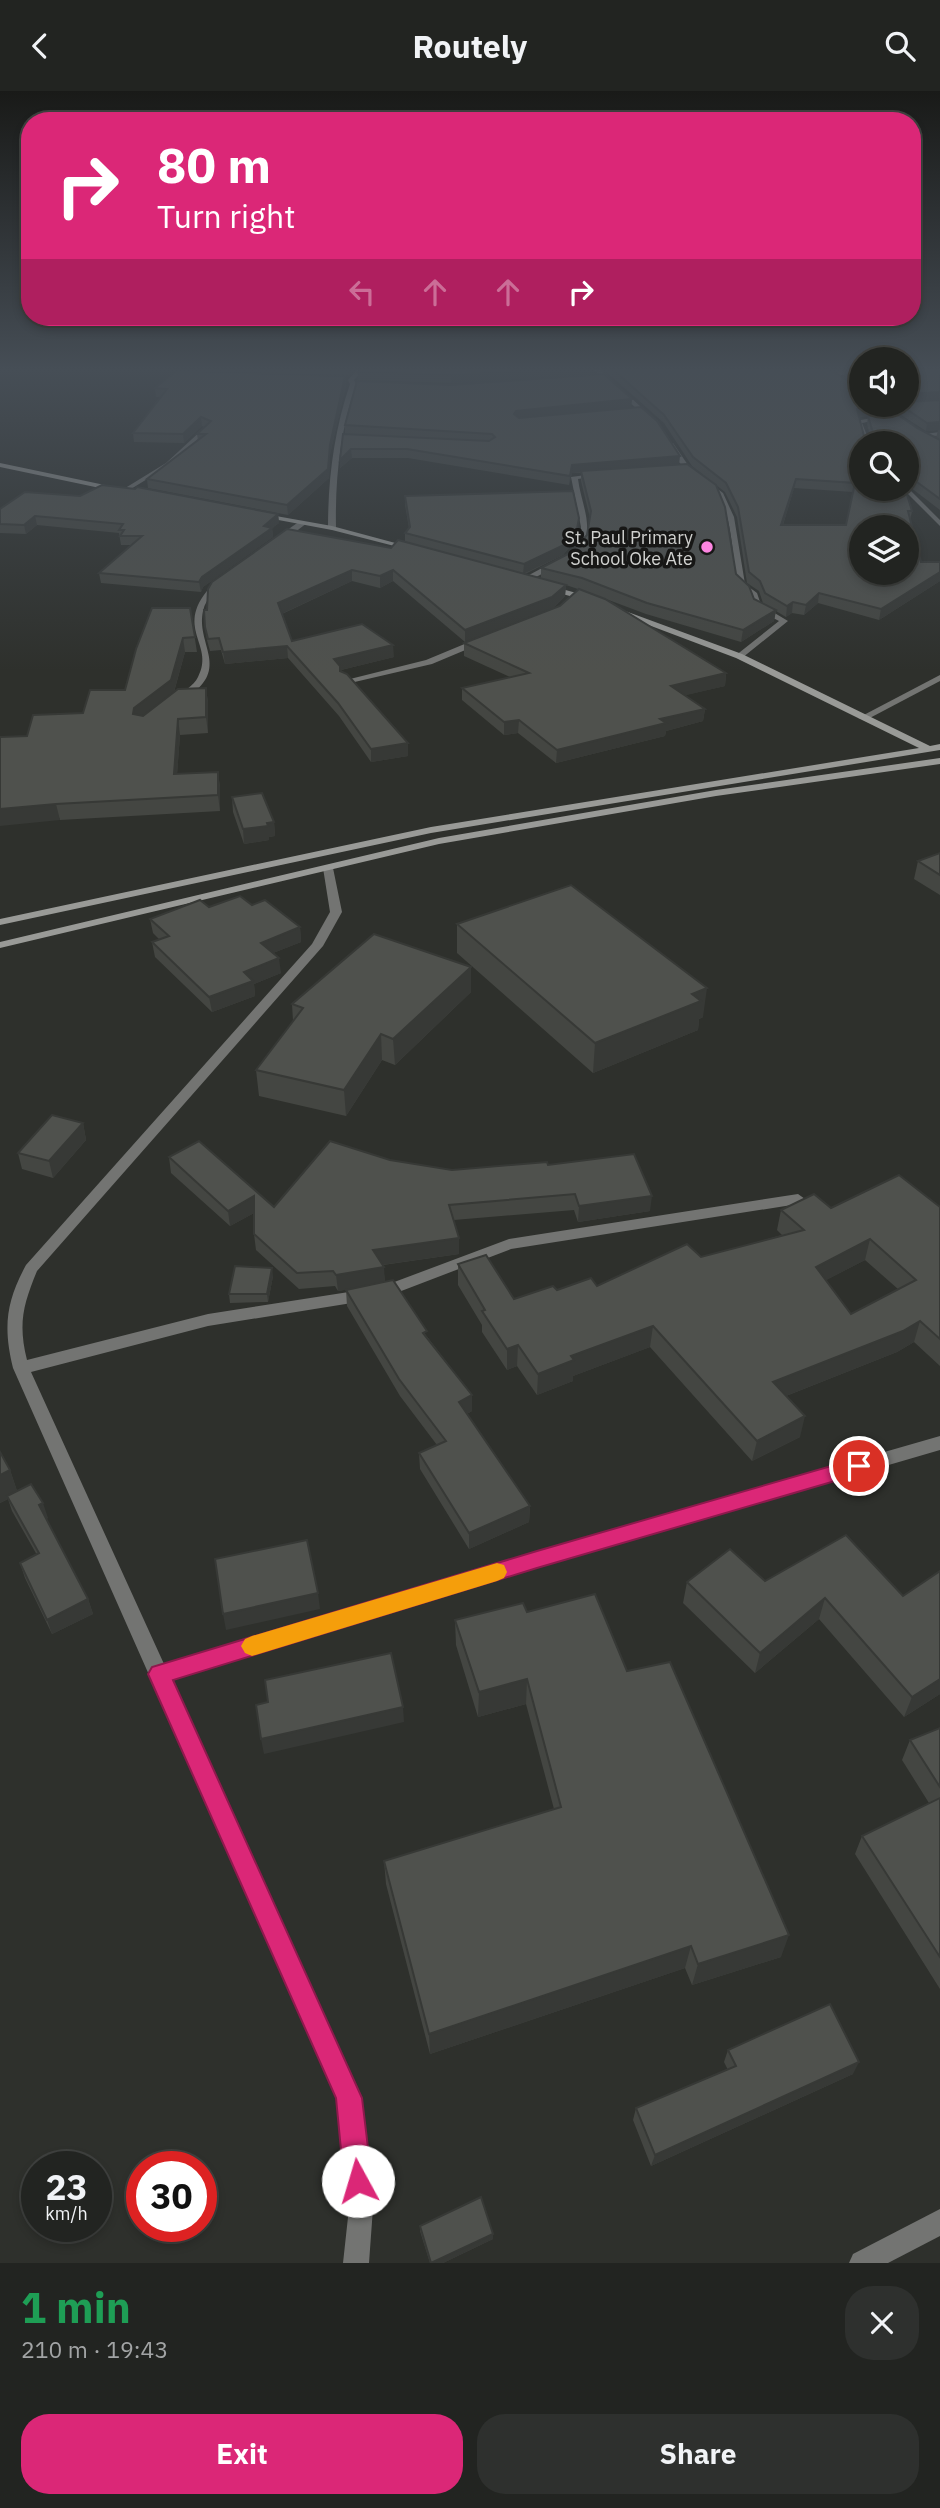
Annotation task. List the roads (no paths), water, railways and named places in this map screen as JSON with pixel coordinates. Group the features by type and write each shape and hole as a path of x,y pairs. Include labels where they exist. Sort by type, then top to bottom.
{"main road":[{"path":"16,468 142,494"},
{"path":"249,513 332,528 418,550"},
{"path":"508,577 574,597 739,656 928,748"},
{"path":"0,922 431,830 940,747"},
{"path":"0,945 439,841 716,793 940,761"}],"street":[{"path":"124,491 160,468"},
{"path":"332,528 331,484 334,468"},
{"path":"675,470 688,469 720,493 730,517 741,585 754,595 757,605 785,621 739,656"},
{"path":"522,581 567,559 582,546 585,532 574,477 610,474"},
{"path":"918,501 940,524"},
{"path":"271,545 303,523"},
{"path":"168,707 202,680 208,664 200,640 198,612 208,591 229,576"},
{"path":"346,681 429,662 493,637"},
{"path":"863,718 940,678"},
{"path":"328,868 336,912 317,946 31,1269 15,1306 11,1333 21,1369 349,2098 361,2208 356,2263"},
{"path":"21,1369 208,1320 383,1292 509,1244 798,1199"},
{"path":"159,1674 550,1556 940,1443"},
{"path":"862,2263 940,2222"}],"place":[{"name":"St. Paul Primary School Oke Ate","path":"707,547"}]}
